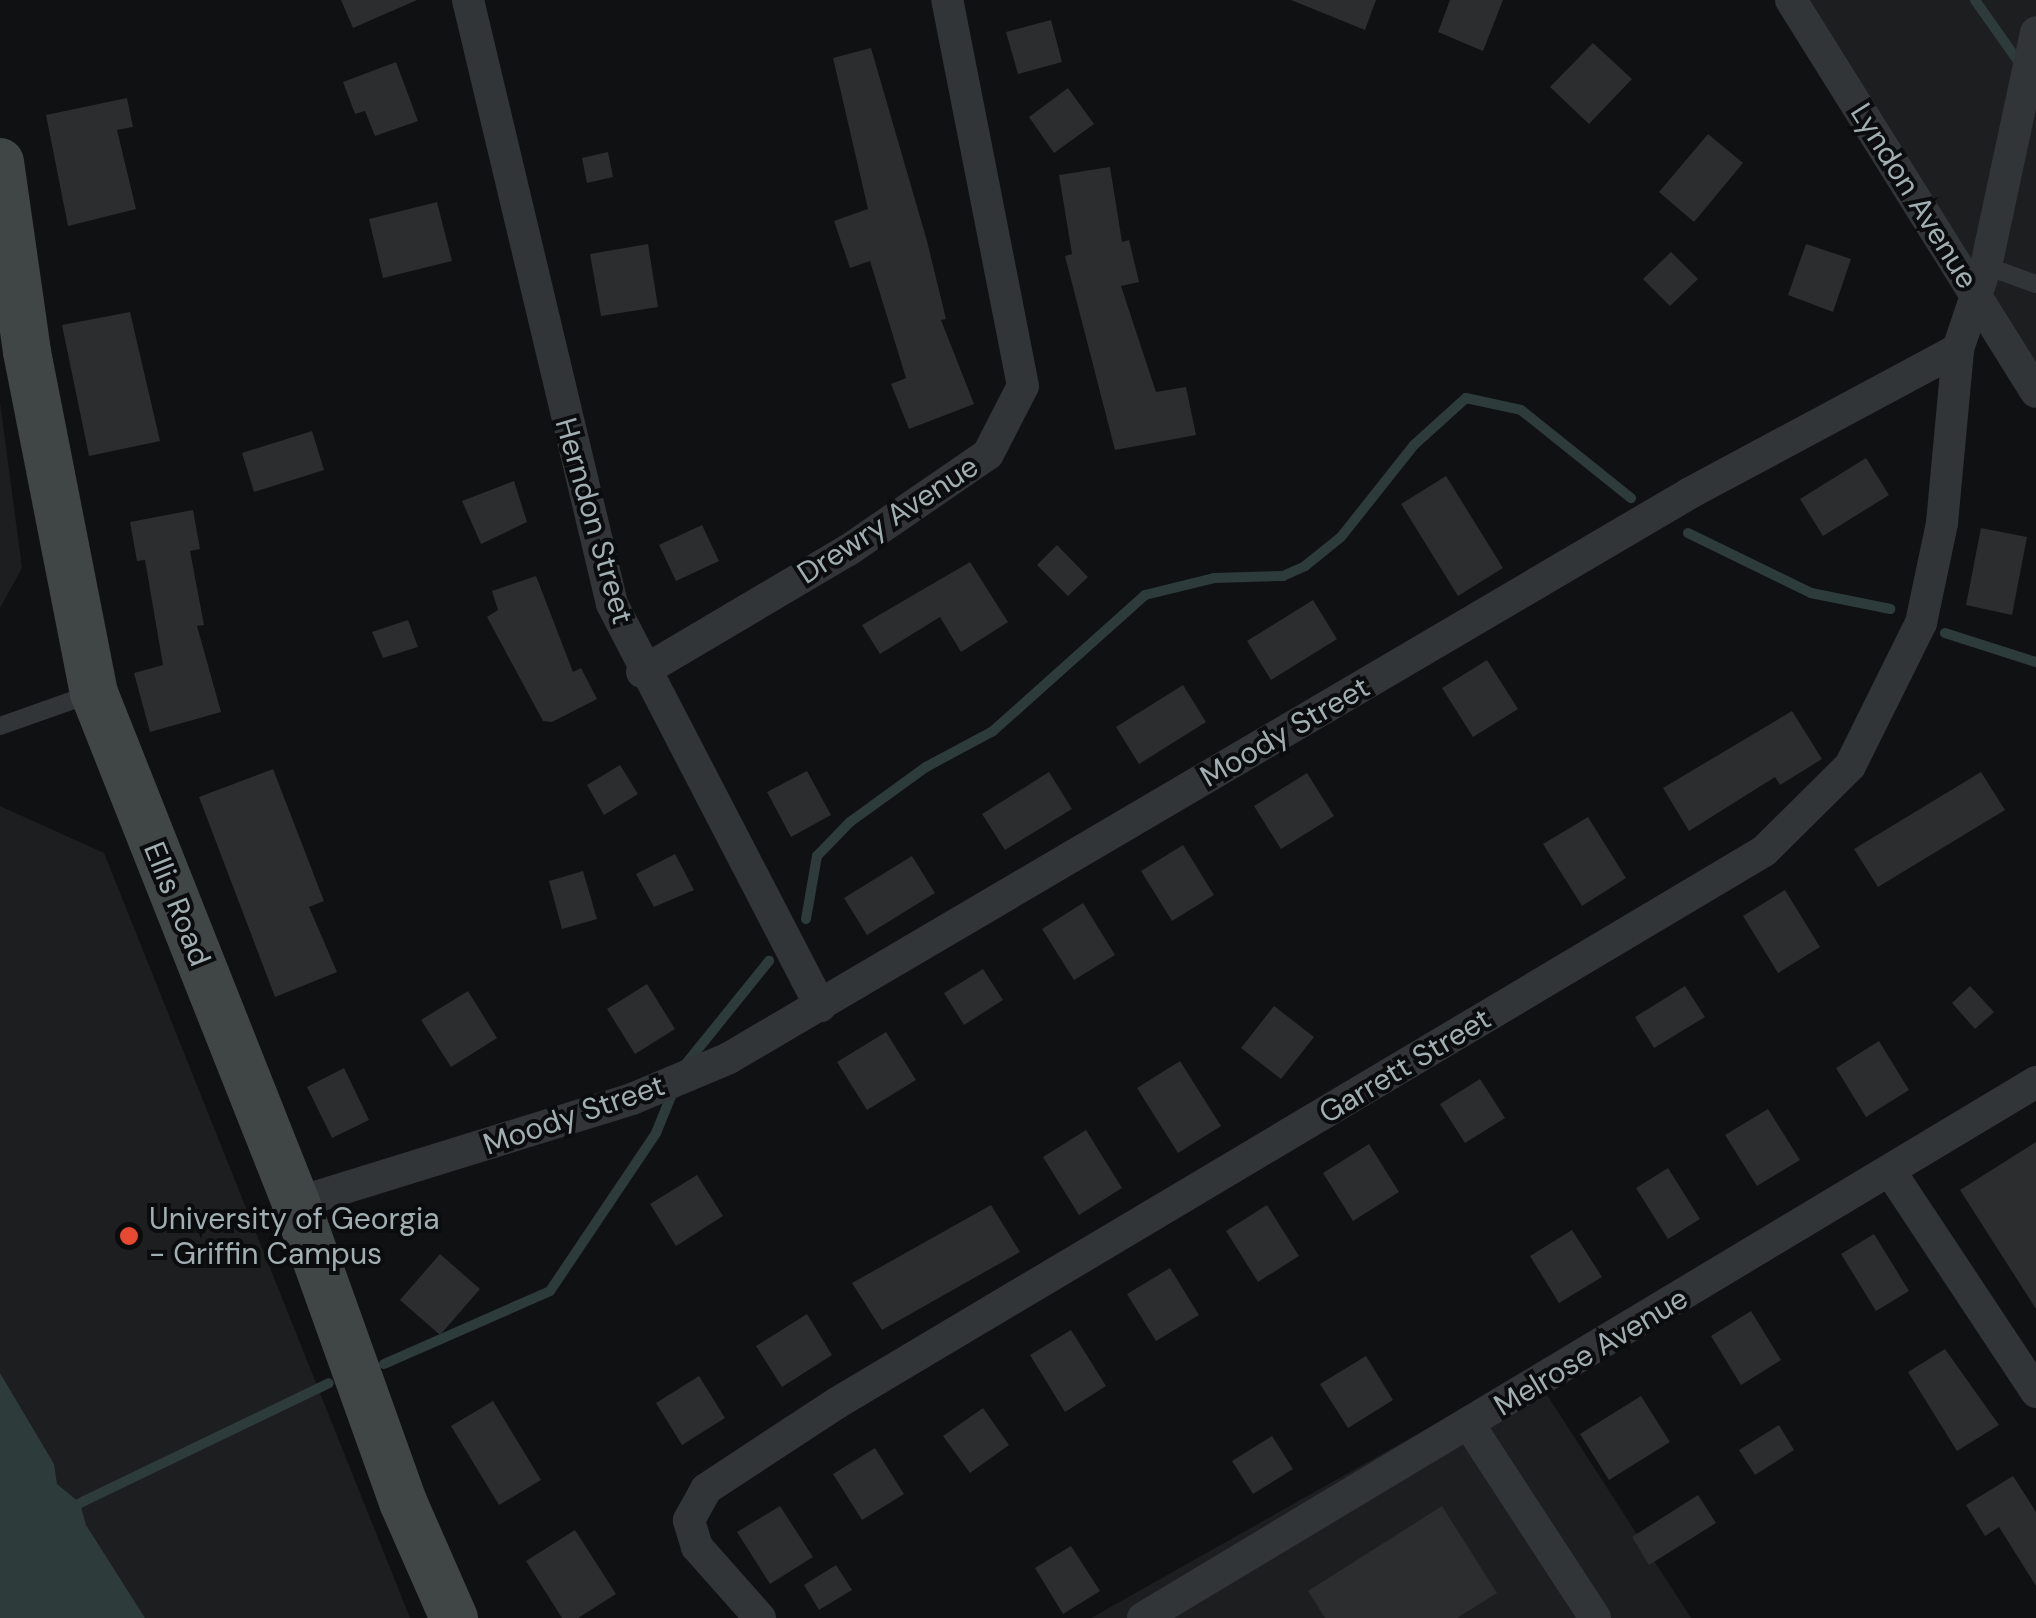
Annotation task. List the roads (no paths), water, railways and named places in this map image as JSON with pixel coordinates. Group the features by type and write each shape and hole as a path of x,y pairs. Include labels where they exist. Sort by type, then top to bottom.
{"street":[{"name":"Herndon Street","path":"468,0 590,532 642,672 820,1006"},
{"name":"Drewry Avenue","path":"642,672 847,551 988,454 1023,386 947,0"},
{"name":"Lyndon Avenue","path":"1791,0 1980,280 2036,392"},
{"path":"1958,349 1980,280 2016,136 2035,35"},
{"name":"Ellis Road","path":"0,162 26,352 94,693 296,1203 404,1502 454,1618"},
{"name":"Moody Street","path":"296,1203 632,1100 729,1058 1690,493 1958,349"},
{"name":"Garrett Street","path":"760,1618 697,1547 689,1520 706,1488 838,1403 1764,850 1850,766 1920,624 1942,523 1958,349"},
{"name":"Melrose Avenue","path":"1143,1618 1470,1426 2036,1082"},
{"path":"1890,1171 2036,1392"},
{"path":"1470,1426 1595,1618"}],"lane":[{"path":"1980,280 2036,284"},
{"path":"0,726 94,693"}],"waterway":[{"path":"1975,0 2023,68"},
{"path":"806,919 817,856 850,822 926,767 993,731 1145,595 1214,578 1283,576 1305,566 1341,537 1414,445 1466,398 1521,410 1631,498"},
{"path":"1688,533 1811,593 1890,609"},
{"path":"1945,633 2036,662"},
{"path":"685,1065 769,961"},
{"path":"384,1364 550,1291 656,1133 674,1089"},
{"path":"80,1503 329,1383"}],"place":[{"name":"University of Georgia - Griffin Campus","path":"129,1236"}]}
